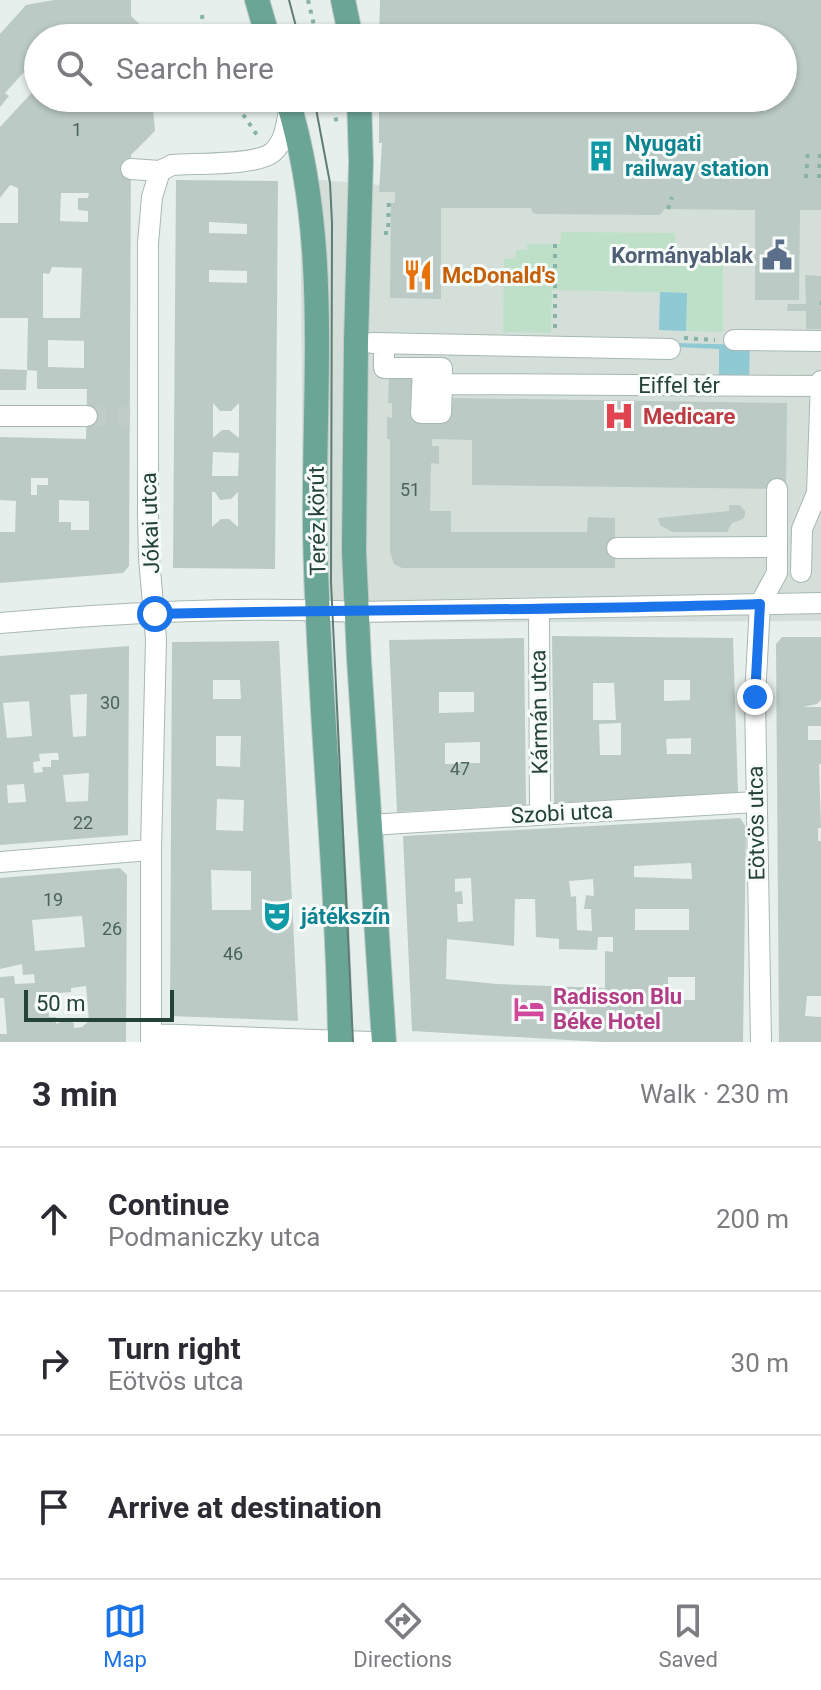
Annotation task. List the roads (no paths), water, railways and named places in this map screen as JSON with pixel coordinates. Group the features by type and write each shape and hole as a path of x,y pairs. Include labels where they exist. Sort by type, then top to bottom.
{"main road":[{"path":"257,0 264,24"},
{"path":"343,0 348,24"},
{"name":"Teréz körút","path":"290,112 304,170 317,261 315,533 340,1041"},
{"name":"Teréz körút","path":"359,112 354,551 384,1042"}],"street":[{"path":"131,169 160,171 172,165 266,157 272,154 284,137 287,112"},
{"name":"Jókai utca","path":"152,1038 155,614 139,417 148,243 152,197 160,171"},
{"path":"734,340 821,341"},
{"name":"Eiffel tér","path":"356,342 670,349"},
{"path":"384,344 384,368 423,368 442,368 441,413 431,416 421,413 423,368"},
{"name":"Eiffel tér","path":"442,384 820,383"},
{"path":"801,572 802,529 817,493 820,383"},
{"path":"0,416 87,416"},
{"path":"760,604 777,573 777,489"},
{"path":"617,548 777,547"},
{"path":"0,623 105,613 357,612 821,603"},
{"name":"Eötvös utca","path":"760,604 755,697 755,802 761,1042"},
{"name":"Kármán utca","path":"539,609 540,815"},
{"name":"Szobi utca","path":"369,825 755,802"},
{"path":"0,862 151,850"},
{"path":"152,1038 371,1042"}],"water":[{"path":"660,292 687,293 686,331 659,330"},
{"path":"676,343 750,345 749,379 719,378 719,349 676,347"}],"tunnel":[{"path":"87,416 130,417"}],"tram line":[{"path":"289,0 295,24"},
{"path":"317,112 330,183 332,223 331,582 353,1042"}],"place":[{"name":"Nyugati railway station","path":"601,156"},
{"name":"Kormányablak","path":"777,255"},
{"name":"McDonald's","path":"418,275"},
{"name":"Medicare","path":"619,416"},
{"name":"játékszín","path":"277,916"},
{"name":"Radisson Blu Béke Hotel","path":"529,1009"}]}
